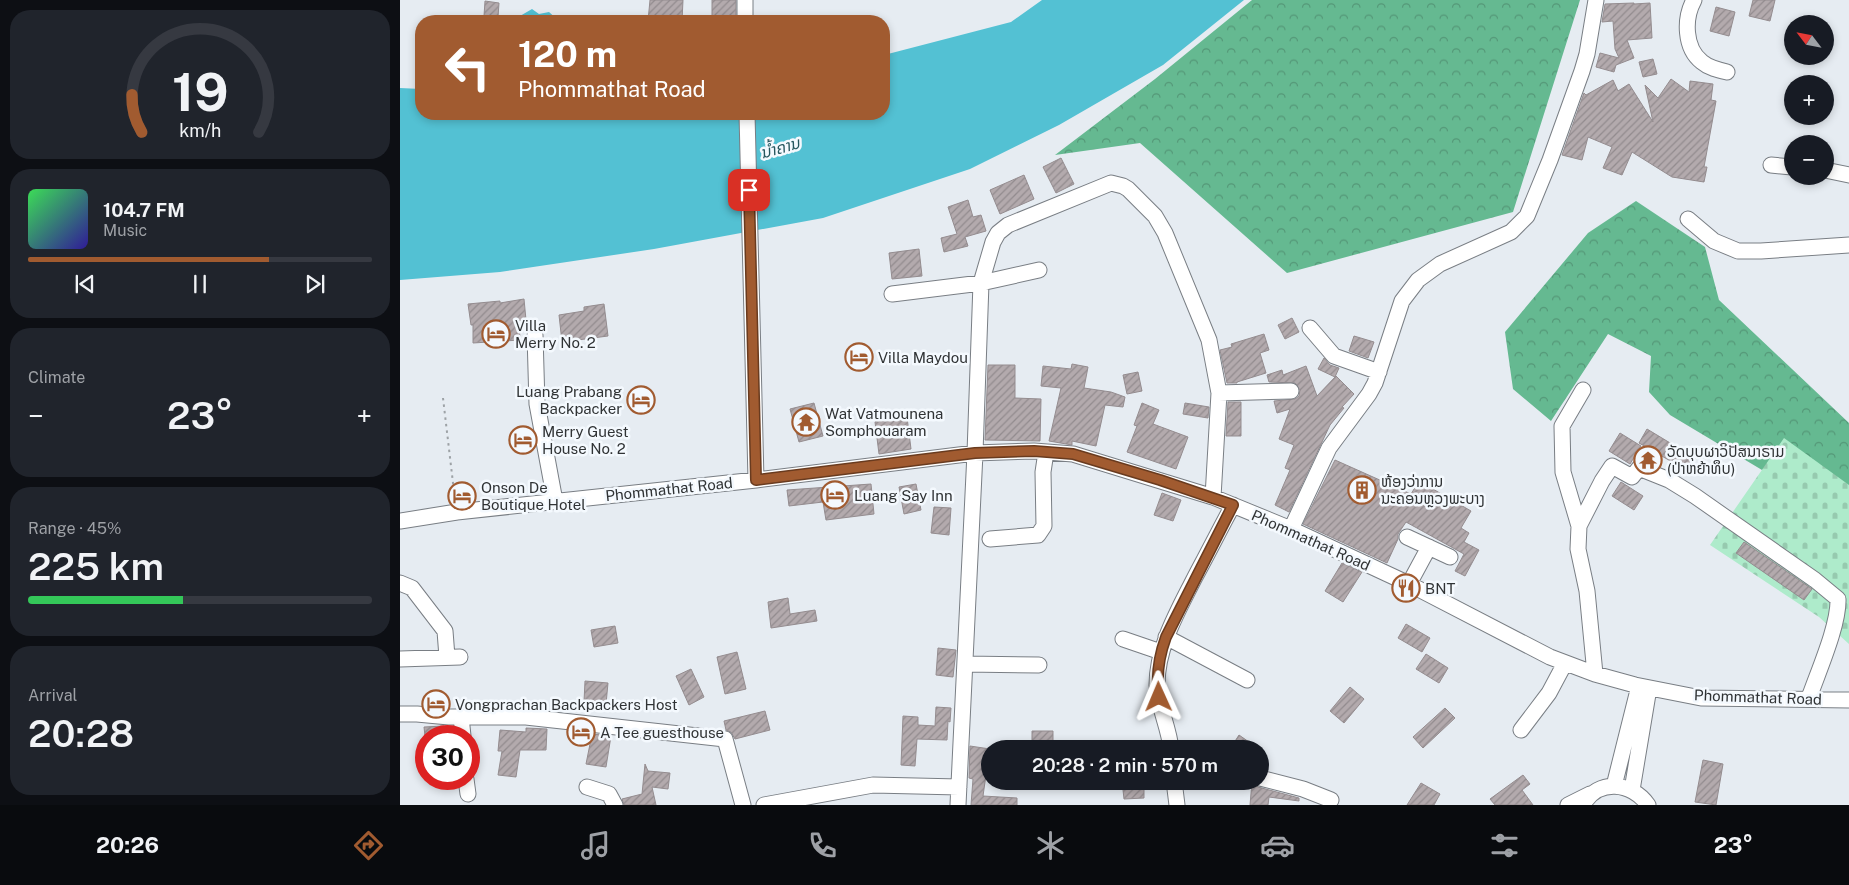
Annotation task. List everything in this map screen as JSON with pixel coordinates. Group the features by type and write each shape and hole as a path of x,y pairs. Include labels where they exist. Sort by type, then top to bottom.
{"street":[{"path":"745,0 745,15"},
{"path":"1292,529 1329,448 1369,394 1379,372 1402,302 1418,280 1440,264 1511,232 1522,222 1531,208 1587,54 1596,0"},
{"path":"1694,0 1687,30 1693,51 1700,61 1709,67 1727,72"},
{"path":"747,120 756,480"},
{"path":"1771,165 1784,166"},
{"path":"1834,172 1849,175"},
{"path":"958,805 981,283 993,242 998,233 1008,225 1111,183 1123,186 1142,202 1154,216 1165,233 1208,340 1219,393 1213,497"},
{"path":"1688,218 1714,240 1738,251 1849,245"},
{"path":"892,294 981,283 1038,270"},
{"path":"1310,328 1334,356 1379,372"},
{"path":"535,335 537,404 555,501"},
{"path":"1584,390 1562,426 1563,472 1579,526 1578,549 1587,591 1595,674"},
{"path":"1219,393 1291,391"},
{"path":"990,540 1038,535 1042,530 1044,526 1043,472 1046,452"},
{"name":"Phommathat Road","path":"400,521 457,512 756,480 975,453 1046,452 1073,454 1213,497 1292,529 1409,584 1550,657 1595,674 1644,687 1701,698 1849,700"},
{"path":"1579,526 1602,481 1612,466 1632,477 1639,468 1669,480 1695,496 1831,591 1838,599 1838,609 1810,698"},
{"path":"1170,740 1161,708 1157,685 1160,652 1233,505"},
{"path":"1407,537 1450,557"},
{"path":"1409,584 1429,547"},
{"path":"400,583 412,588 445,631 453,657 400,660"},
{"path":"1166,637 1247,680"},
{"path":"1123,639 1160,652"},
{"path":"1521,730 1549,693 1565,663"},
{"path":"965,664 1039,665"},
{"path":"1614,786 1644,687"},
{"path":"1632,790 1644,687"},
{"path":"400,714 461,717 526,717 725,739 743,805"},
{"path":"461,717 462,725"},
{"path":"1269,780 1303,788 1331,800"},
{"path":"764,805 873,785 958,787"},
{"path":"1568,805 1602,788 1614,786 1632,790 1642,797 1648,805"},
{"path":"587,787 609,794 615,805"},
{"path":"1175,790 1177,805"},
{"path":"1583,805 1594,792"}],"path":[{"path":"444,398 457,512"}],"green space":[{"path":"1252,0 1580,0 1513,212 1287,273 1140,143 1055,155 1155,79"},
{"path":"1636,201 1705,247 1719,300 1849,423 1849,522 1670,415 1649,392 1651,356 1608,334 1551,421 1513,389 1505,332 1588,233"},
{"path":"1784,438 1849,485 1849,644 1819,617 1710,545"}],"water":[{"name":"ນ້ຳຄານ","path":"1042,0 1244,0 1163,65 1059,125 970,169 823,218 654,249 500,272 400,280 400,88 415,89 415,120 890,120 890,53 1011,22"},
{"path":"532,9 539,14 549,12 552,15 522,15"}],"building":[{"path":"650,0 683,0 682,15 649,15"},
{"path":"712,0 736,0 736,15 712,15"},
{"path":"1753,0 1775,0 1770,21 1749,16"},
{"path":"485,1 499,3 498,15 484,15"},
{"path":"1650,3 1652,38 1627,40 1634,58 1616,65 1614,72 1596,67 1600,53 1619,58 1615,49 1613,21 1602,22 1605,4"},
{"path":"1716,7 1735,12 1729,36 1710,31"},
{"path":"1653,59 1657,74 1643,77 1639,62"},
{"path":"1671,79 1689,92 1690,81 1713,84 1711,100 1716,101 1704,167 1707,167 1704,182 1672,177 1632,152 1622,175 1603,168 1612,147 1588,137 1582,160 1562,155 1584,93 1586,95 1613,80 1618,91 1629,84 1653,122 1645,85 1658,98"},
{"path":"1061,158 1074,184 1056,193 1043,167"},
{"path":"1024,175 1034,199 1000,214 990,190"},
{"path":"968,200 973,217 981,215 986,231 965,237 968,246 944,252 941,238 957,234 948,207"},
{"path":"919,249 922,276 892,279 889,253"},
{"path":"524,299 526,320 519,321 520,340 473,343 473,325 471,325 468,304 500,301 500,303"},
{"path":"604,304 608,336 562,342 559,315 584,311 584,307"},
{"path":"1292,318 1299,332 1285,339 1278,325"},
{"path":"1264,334 1269,350 1260,353 1266,373 1237,383 1227,383 1220,350 1232,347 1231,344"},
{"path":"1354,336 1374,342 1368,358 1349,351"},
{"path":"1324,358 1330,365 1339,368 1335,377 1318,369"},
{"path":"1072,364 1088,367 1084,388 1111,392 1125,397 1123,407 1105,405 1096,446 1072,441 1072,445 1049,441 1061,388 1041,386 1043,366 1071,369"},
{"path":"988,365 1015,365 1015,398 1041,399 1040,441 985,440"},
{"path":"1306,366 1317,396 1336,376 1354,394 1342,407 1344,408 1330,425 1289,512 1275,505 1290,470 1285,468 1294,445 1279,439 1290,409 1277,413 1274,401 1295,399 1299,396 1300,390 1295,383 1269,382 1267,375 1282,370 1283,375"},
{"path":"1138,372 1142,391 1127,394 1123,375"},
{"path":"1228,402 1241,402 1241,436 1226,436"},
{"name":"Wat Vatmounena Somphouaram","path":"814,403 823,436 799,442 790,409"},
{"path":"1142,403 1159,410 1153,424 1188,437 1176,469 1127,452 1137,426 1134,425"},
{"path":"1185,403 1209,407 1208,418 1183,414"},
{"path":"907,417 911,449 879,454 875,422"},
{"path":"1647,429 1695,458 1688,471 1639,443"},
{"path":"1620,433 1641,446 1630,464 1609,451"},
{"path":"1335,460 1411,494 1419,481 1471,511 1461,528 1469,533 1464,542 1479,550 1465,576 1455,571 1464,554 1406,522 1398,534 1398,539 1387,563 1303,524"},
{"path":"1621,482 1643,496 1634,510 1612,496"},
{"path":"871,484 874,514 826,520 823,502 789,506 787,490"},
{"path":"916,484 921,510 904,514 899,487"},
{"path":"1162,493 1181,500 1173,521 1154,515"},
{"path":"934,507 951,508 949,535 931,533"},
{"path":"1744,542 1812,589 1804,600 1736,553"},
{"path":"1342,563 1362,572 1343,602 1325,591"},
{"path":"788,598 790,614 815,610 817,621 771,628 768,602"},
{"path":"1406,624 1430,638 1422,652 1398,638"},
{"path":"615,626 618,643 594,647 591,630"},
{"path":"938,648 956,650 953,677 936,675"},
{"path":"737,652 746,689 725,694 717,657"},
{"path":"1426,654 1448,668 1439,683 1416,669"},
{"path":"691,669 704,697 689,705 676,676"},
{"path":"585,681 608,683 606,704 584,702"},
{"path":"1350,687 1364,699 1344,723 1330,711"},
{"path":"936,707 951,708 947,740 917,739 915,766 901,765 903,716 918,717 918,725 935,726"},
{"path":"1445,708 1455,718 1423,748 1413,737"},
{"path":"765,711 770,730 735,739 731,732 726,730 724,721"},
{"path":"526,728 547,729 546,750 520,750 516,777 498,775 502,751 498,751 500,730 526,732"},
{"path":"1032,731 1053,731 1053,740 1032,740"},
{"path":"592,734 611,736 606,767 586,764"},
{"path":"1239,735 1246,740 1236,740"},
{"path":"970,746 981,748 981,790 984,790 983,796 1017,798 1017,805 971,805 973,779 969,778"},
{"path":"1703,760 1723,764 1716,805 1695,802"},
{"path":"645,764 648,771 670,773 668,789 652,787 656,805 624,805 622,799 642,794"},
{"path":"1523,775 1530,784 1522,790 1533,805 1495,805 1490,799"},
{"path":"1421,783 1440,794 1434,805 1407,805"},
{"path":"1123,790 1144,790 1144,798 1124,799"},
{"path":"1251,790 1269,790 1299,798 1299,801 1269,797 1268,805 1250,805"}],"place":[{"name":"Villa Merry No. 2","path":"496,334"},
{"name":"Villa Maydou","path":"859,357"},
{"name":"Luang Prabang Backpacker","path":"641,400"},
{"name":"Wat Vatmounena Somphouaram","path":"806,422"},
{"name":"Merry Guest House No. 2","path":"523,440"},
{"name":"ວັດບຸບຜາວິປັສນາຣາມ (ປ່າຫຍ້າທຶບ)","path":"1648,460"},
{"name":"ຫ້ອງວ່າການ ນະຄອນຫຼວງພະບາງ","path":"1362,490"},
{"name":"Luang Say Inn","path":"835,495"},
{"name":"Onson De Boutique Hotel","path":"462,496"},
{"name":"BNT","path":"1406,588"},
{"name":"Vongprachan Backpackers Host","path":"436,704"},
{"name":"A Tee guesthouse","path":"581,732"}],"route":[{"path":"749,190 756,480 975,453 1034,451 1073,454 1160,480 1233,505 1183,601 1160,652 1157,685 1159,697"}]}
